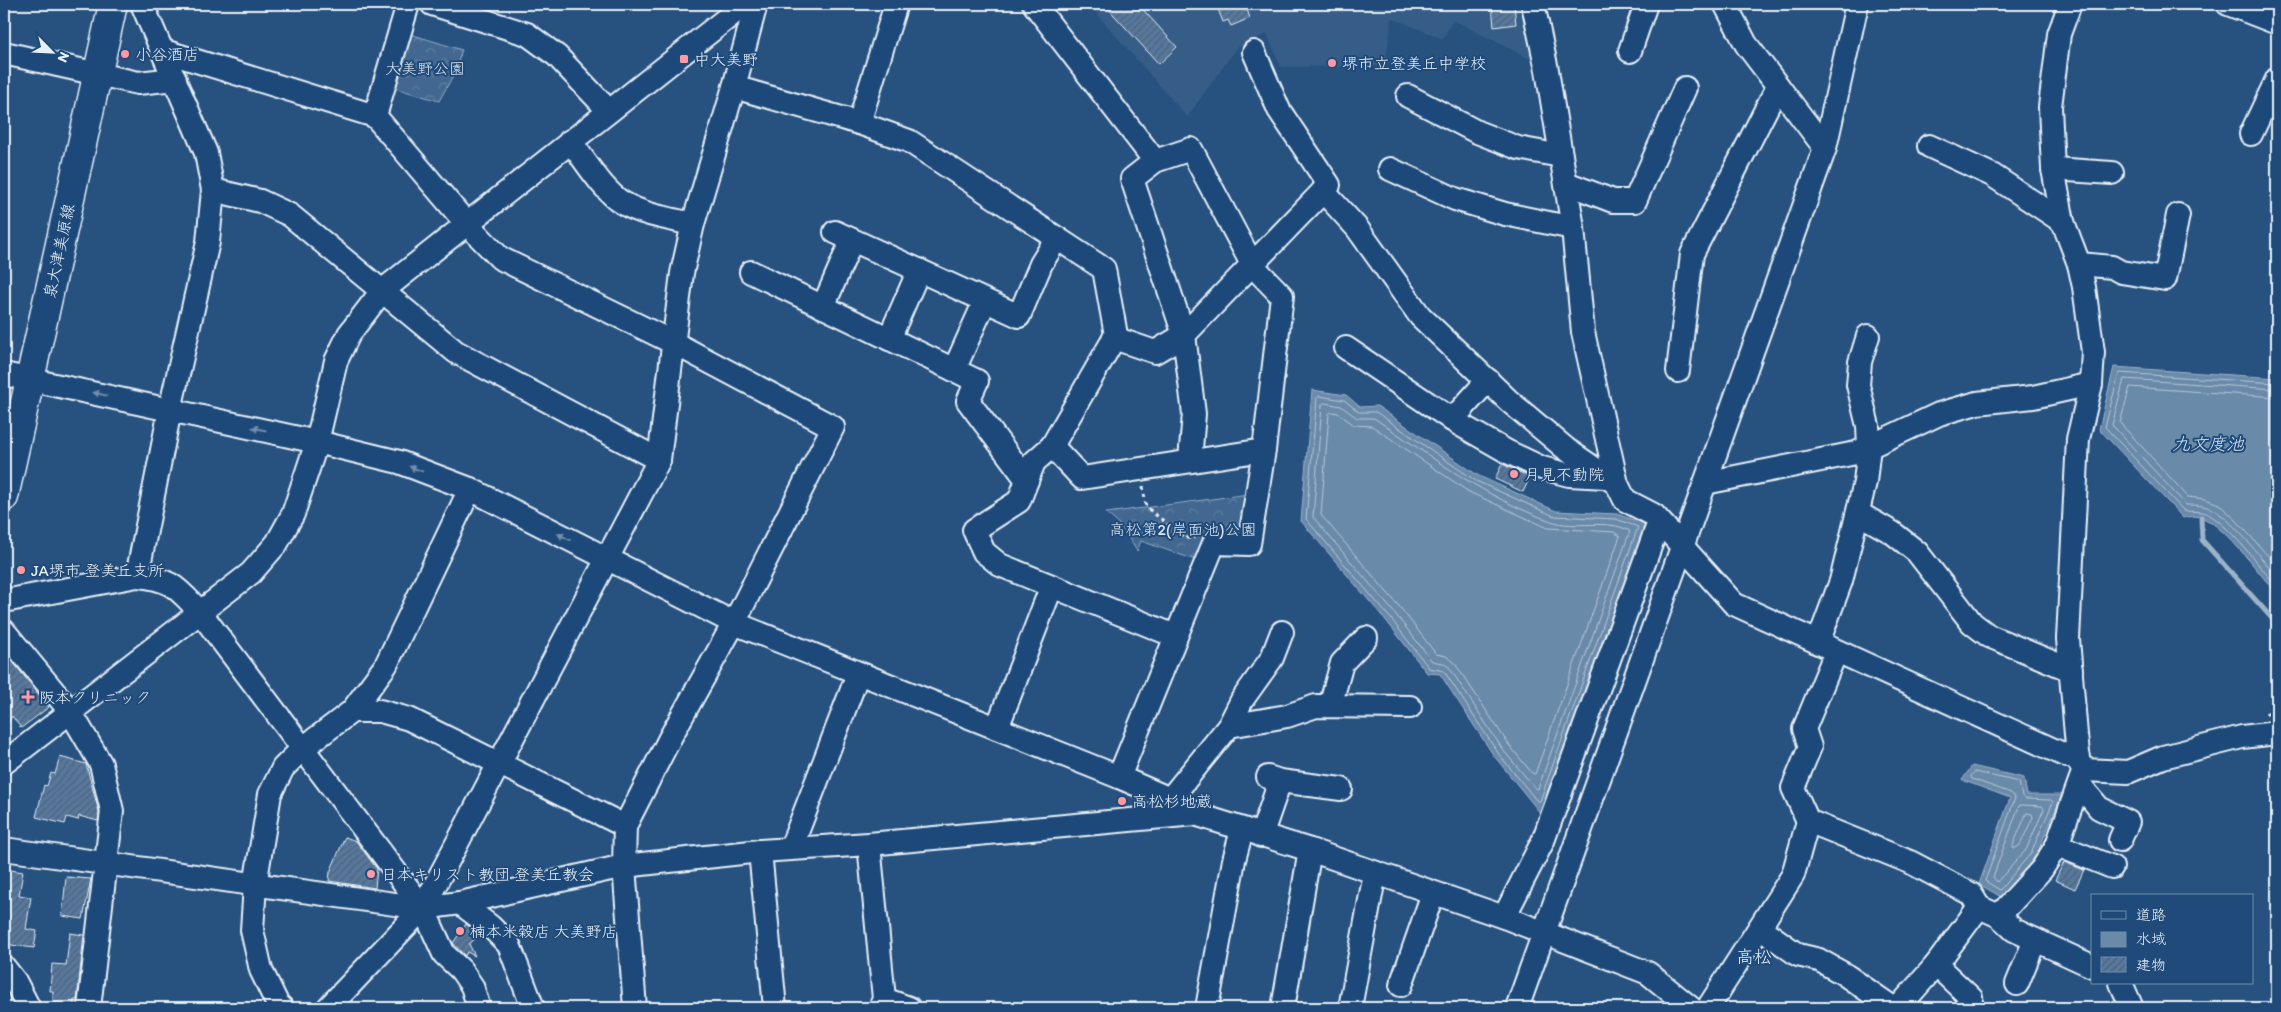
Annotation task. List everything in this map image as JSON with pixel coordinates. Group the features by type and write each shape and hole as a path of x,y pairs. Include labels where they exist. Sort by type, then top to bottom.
{"main road":[{"name":"泉大津美原線","path":"4,497 113,4"}],"street":[{"path":"136,576 170,410 208,242 213,190 206,153 164,51 142,4"},
{"path":"375,116 408,4"},
{"path":"432,4 527,34 557,56 609,110"},
{"path":"4,763 70,710 251,573 277,543 293,514 317,442 336,361 349,334 382,291 745,4"},
{"path":"328,1008 423,908 500,765 534,694 659,460 682,273 693,224 734,87 756,4"},
{"path":"859,123 896,4"},
{"path":"1034,4 1155,161"},
{"path":"1533,4 1573,228 1583,332 1611,480"},
{"path":"1630,51 1646,4"},
{"path":"1725,4 1746,44 1825,148"},
{"path":"1517,1008 1825,148 1857,4"},
{"path":"1999,916 2042,869 2057,845 2081,771 2071,670 2069,620 2077,449 2091,384 2092,352 2084,287 2079,264 2063,222 2053,168 2050,107 2059,34 2070,4"},
{"path":"2228,4 2277,24"},
{"path":"164,51 375,116 466,223 500,258 674,343 833,427 734,623 671,736 625,826 624,866 635,1008"},
{"path":"1114,338 1155,352 1184,335 1253,266 1329,185 1279,110 1254,52"},
{"path":"4,53 138,83 175,79"},
{"path":"2251,134 2277,79"},
{"path":"1678,371 1692,254 1778,86"},
{"path":"734,87 859,123 909,141 1104,269 1116,335 1052,446 1034,462 1019,501 974,530 984,552 1000,565 1051,588 1175,636"},
{"path":"1566,183 1613,201 1635,201 1685,88"},
{"path":"1408,96 1477,132 1518,148 1561,156"},
{"path":"570,142 601,181 622,202 649,214 693,224"},
{"path":"1929,146 1992,175 2063,222"},
{"path":"1119,777 1214,543 1249,544 1264,450 1282,296 1253,266 1192,149 1155,161 1132,179 1184,335 1194,414 1190,460"},
{"path":"2053,168 2112,174"},
{"path":"1390,169 1454,199 1505,214 1573,228"},
{"path":"213,190 260,201 290,215 456,352 659,460"},
{"path":"1324,191 1357,228 1420,316 1488,380 1566,449 1611,480 1625,500 1654,515 1734,604 2066,756 2081,771 2099,808 2128,822 2120,840"},
{"path":"2079,264 2112,267 2121,272 2164,279 2178,215"},
{"path":"823,307 843,236 1019,316 1040,264 1057,238"},
{"path":"889,339 919,270"},
{"path":"751,272 977,381 968,401 1027,480"},
{"path":"954,370 986,300"},
{"path":"1708,1008 1793,875 1808,821 1793,788 1810,747 1804,729 1827,647 1865,482 1869,446 1868,426 1858,385 1860,362 1868,336"},
{"path":"1346,348 1452,420 1542,468 1569,475 1611,480"},
{"path":"4,374 31,378 399,462 470,489 734,623 1119,777 1170,799 1195,814 1310,850 1504,917 1648,973 1691,1008"},
{"path":"1452,420 1488,380"},
{"path":"1705,483 1856,453 1939,414 1976,403 2033,397 2091,384"},
{"path":"1052,446 1082,478 1264,450"},
{"path":"277,1006 261,970 252,930 255,886 270,794 283,768 302,749 352,712 386,665 470,489"},
{"path":"1858,513 1893,532 1917,552 1972,623 1989,636 2071,670"},
{"path":"1504,917 1544,841 1659,522"},
{"path":"4,601 136,576 156,578 175,585 200,612 423,908 444,954 461,970 472,986 479,1008"},
{"path":"997,728 1051,588"},
{"path":"4,631 70,710 101,764 112,811 89,1008"},
{"path":"1170,799 1229,726 1242,700 1272,658 1282,632"},
{"path":"1330,706 1342,663 1366,638"},
{"path":"791,848 858,674"},
{"path":"1229,726 1287,716 1316,706 1410,708"},
{"path":"352,712 380,712 409,718 625,826"},
{"path":"2081,771 2128,772 2163,757 2242,737 2277,733"},
{"path":"1207,1008 1208,953 1234,860 1252,833 1274,779 1341,787"},
{"path":"4,849 255,886 423,908 460,903 624,866 791,848 869,844 1195,814"},
{"path":"1808,821 1910,862 1971,894 1979,907 1999,916 2014,930 2091,966"},
{"path":"1544,841 1574,850"},
{"path":"869,844 882,1004 909,1008"},
{"path":"2057,845 2112,867"},
{"path":"1283,1008 1310,850"},
{"path":"760,851 775,1008"},
{"path":"1344,1004 1375,873"},
{"path":"1401,985 1433,893"},
{"path":"460,903 490,926 509,945 533,1008"},
{"path":"1898,1008 1936,965 1979,907"},
{"path":"1760,928 1798,955 1818,960 1844,974 1893,1008"},
{"path":"2017,984 2035,940"},
{"path":"1936,965 1971,998 1967,1008"},
{"path":"4,967 29,1008"},
{"path":"2121,984 2132,1008"}],"path":[{"path":"1146,507 1185,538 1196,538 1214,543"}],"shaded area":[{"name":"堺市立登美丘中学校","path":"1088,4 1523,4 1532,60 1453,20 1443,39 1392,18 1385,66 1281,67 1267,34 1237,48 1187,117"}],"green space":[{"name":"大美野公園","path":"407,33 462,50 454,74 439,101 391,87"},
{"name":"高松第2(岸面池)公園","path":"1249,494 1243,535 1201,562 1141,541 1137,551 1121,526 1106,513"}],"water":[{"name":"九文度池","path":"2114,367 2277,378 2277,594 2223,532 2202,518 2194,516 2183,518 2099,429"},
{"path":"1312,390 1346,395 1360,407 1377,406 1479,476 1556,511 1617,514 1645,524 1541,814 1494,756 1440,674 1427,673 1388,623 1301,521"},
{"path":"1972,766 2024,778 2027,795 2062,795 2036,856 2001,897 1979,884 2010,798 1962,780"}],"building":[{"path":"1104,4 1138,4 1177,47 1159,64"},
{"path":"1216,4 1245,4 1250,18 1231,26 1228,20 1223,22"},
{"path":"1514,4 1516,24 1494,27 1492,5"},
{"name":"月見不動院","path":"1502,464 1530,477 1523,492 1495,479"},
{"path":"4,651 49,707 21,728 12,716 4,730"},
{"path":"60,757 86,764 99,812 98,821 79,816 78,820 67,817 65,824 36,817 44,785 47,786 51,773 55,774"},
{"path":"345,837 356,841 377,869 375,888 329,881 330,872"},
{"path":"2064,862 2084,870 2075,889 2055,880"},
{"path":"4,869 23,872 19,895 31,897 26,929 37,931 34,948 4,944"},
{"path":"66,877 91,879 83,919 62,916"},
{"path":"466,924 480,935 469,944 475,956 467,952 465,956 453,943"},
{"path":"70,933 84,935 77,1000 74,1000 74,1008 60,1008 60,1003 53,1003 53,991 50,991 52,964 66,965"}],"waterway":[{"path":"2201,517 2202,540 2277,624"}],"place":[{"name":"小谷酒店","path":"125,54"},
{"name":"中大美野","path":"684,59"},
{"name":"堺市立登美丘中学校","path":"1332,63"},
{"name":"月見不動院","path":"1514,474"},
{"name":"JA堺市 登美丘支所","path":"21,570"},
{"name":"阪本クリニック","path":"28,697"},
{"name":"高松杉地蔵","path":"1122,801"},
{"name":"日本キリスト教団 登美丘教会","path":"371,874"},
{"name":"楠本米穀店 大美野店","path":"460,931"}],"district":[{"name":"高松","path":"1754,957"}]}
